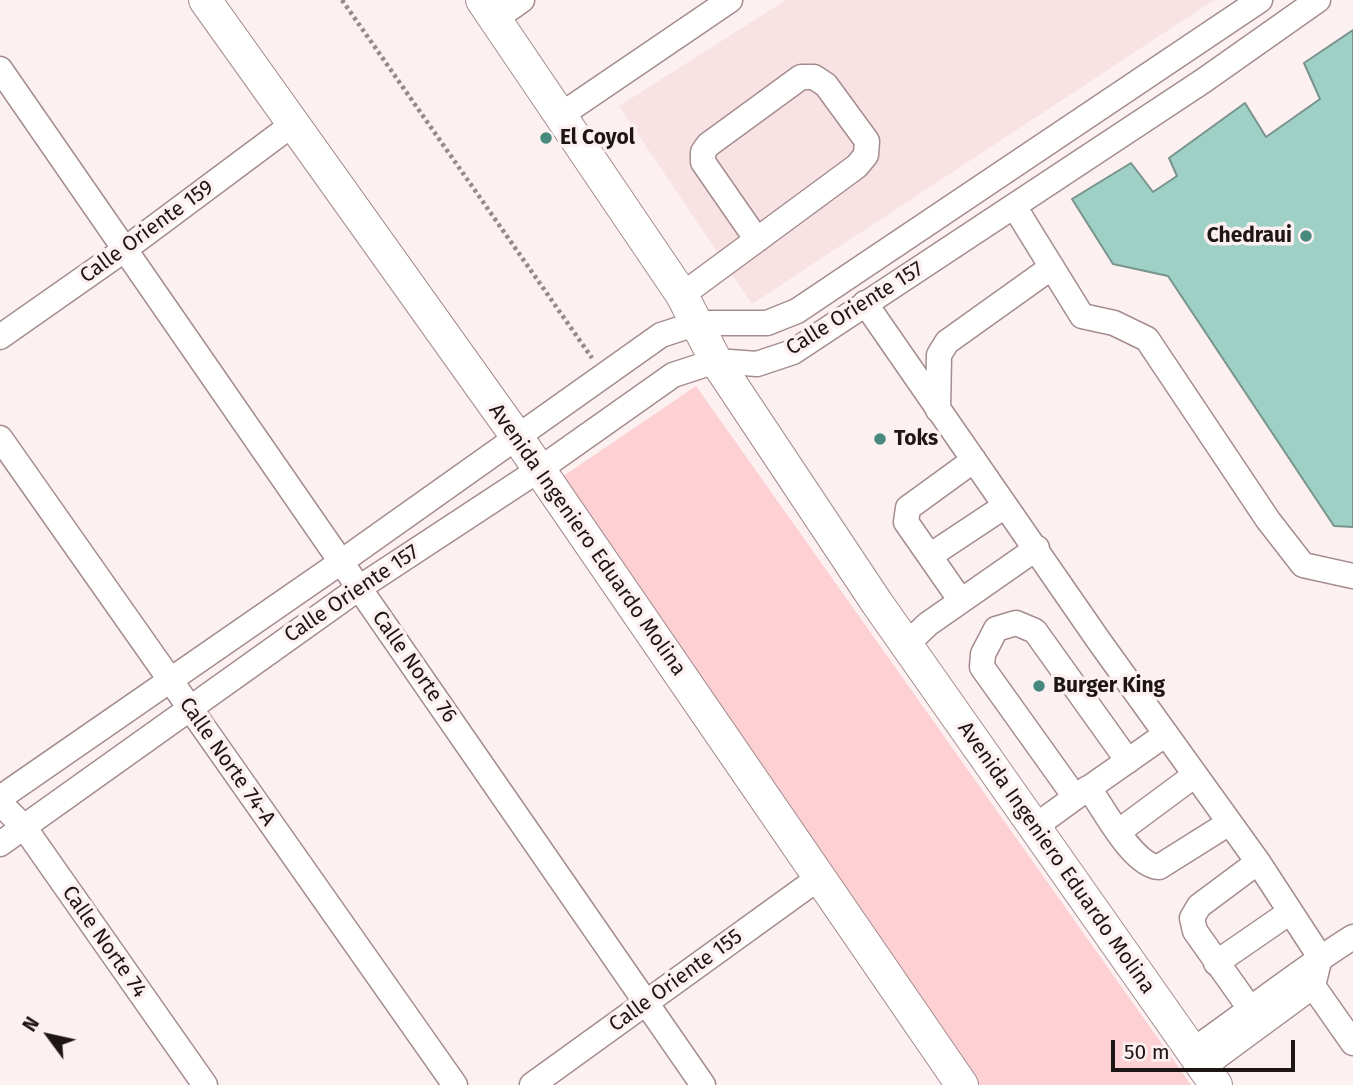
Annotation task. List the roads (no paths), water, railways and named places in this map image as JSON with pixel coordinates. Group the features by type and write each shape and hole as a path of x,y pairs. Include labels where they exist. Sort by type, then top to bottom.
{"main road":[{"name":"Avenida Ingeniero Eduardo Molina","path":"205,0 540,469 962,1085"},
{"name":"Avenida Ingeniero Eduardo Molina","path":"488,9 682,295 716,361 906,645 1204,1068"}],"street":[{"path":"488,9 522,0"},
{"path":"561,115 730,0"},
{"name":"Calle Oriente 157","path":"0,800 661,335 698,323 767,323 797,311 1260,0"},
{"name":"Calle Oriente 157","path":"0,844 188,707 359,588 540,469 673,375 716,361 757,364 793,352 1203,81 1318,0"},
{"path":"1183,54 1203,81"},
{"name":"Calle Norte 76","path":"0,69 703,1085"},
{"path":"682,295 757,240 857,166 866,155 867,141 826,85 814,78 801,77 708,145 703,152 703,162 757,240"},
{"name":"Calle Oriente 159","path":"0,337 124,250 293,124"},
{"path":"1014,206 1082,316 1114,323 1147,339 1268,520 1303,565 1353,576"},
{"path":"938,410 939,355 947,342 1052,268"},
{"path":"865,303 1005,506 1258,862 1320,957 1313,986 1204,1068"},
{"name":"Calle Norte 74-A","path":"0,438 455,1085"},
{"path":"961,601 906,522 908,508 974,460"},
{"path":"931,555 1005,506"},
{"path":"906,645 928,624 1037,548"},
{"path":"1128,761 1035,631 1016,623 996,629 983,654 982,667 1141,861 1159,867 1229,823"},
{"path":"1033,828 1166,734"},
{"path":"1118,832 1195,775"},
{"name":"Calle Norte 74","path":"0,800 24,827 205,1085"},
{"path":"1251,1010 1216,963 1192,924 1194,911 1258,862"},
{"name":"Calle Oriente 155","path":"532,1085 820,877"},
{"path":"1216,963 1290,912"},
{"path":"1204,1068 1251,1010 1320,957 1353,936"},
{"path":"1313,986 1353,1043"}],"place":[{"name":"El Coyol","path":"546,138"},
{"name":"Chedraui","path":"1306,236"},
{"name":"Toks","path":"880,439"},
{"name":"Burger King","path":"1039,686"}]}
